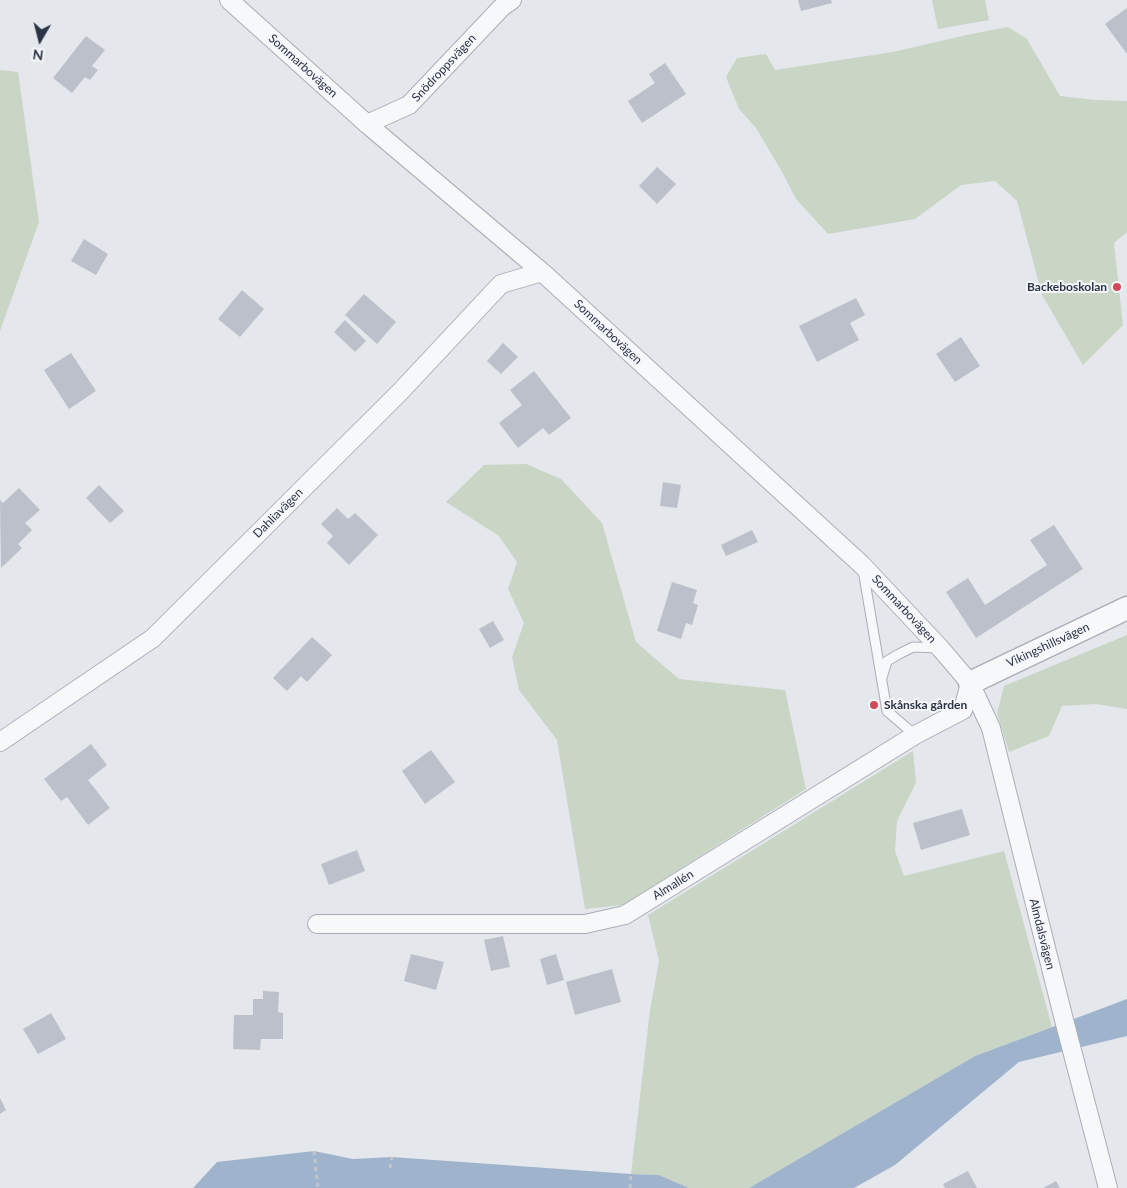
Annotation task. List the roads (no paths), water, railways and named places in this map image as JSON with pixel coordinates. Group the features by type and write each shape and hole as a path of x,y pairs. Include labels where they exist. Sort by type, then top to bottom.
{"street":[{"name":"Sommarbovägen","path":"229,0 367,124 542,272 862,565 941,648 970,683"},
{"name":"Snödroppsvägen","path":"367,124 409,105 502,7 512,0"},
{"name":"Dahliavägen","path":"0,742 153,638 400,392 501,284 542,272"},
{"name":"Vikingshillsvägen","path":"970,683 1127,608"},
{"name":"Almallén","path":"316,924 585,924 625,915 915,735 963,710 970,683"},
{"name":"Almdalsvägen","path":"970,683 991,728 1108,1188"}],"lane":[{"path":"862,565 887,711 915,735"},
{"path":"881,680 887,661 899,654 913,647 941,648"}],"water":[{"path":"1127,999 1127,1036 1019,1062 895,1165 854,1188 749,1188 975,1056"},
{"path":"314,1151 353,1159 392,1157 659,1175 689,1188 193,1188 217,1162"}],"place":[{"name":"Backeboskolan","path":"1117,287"},
{"name":"Skånska gården","path":"874,705"}]}
